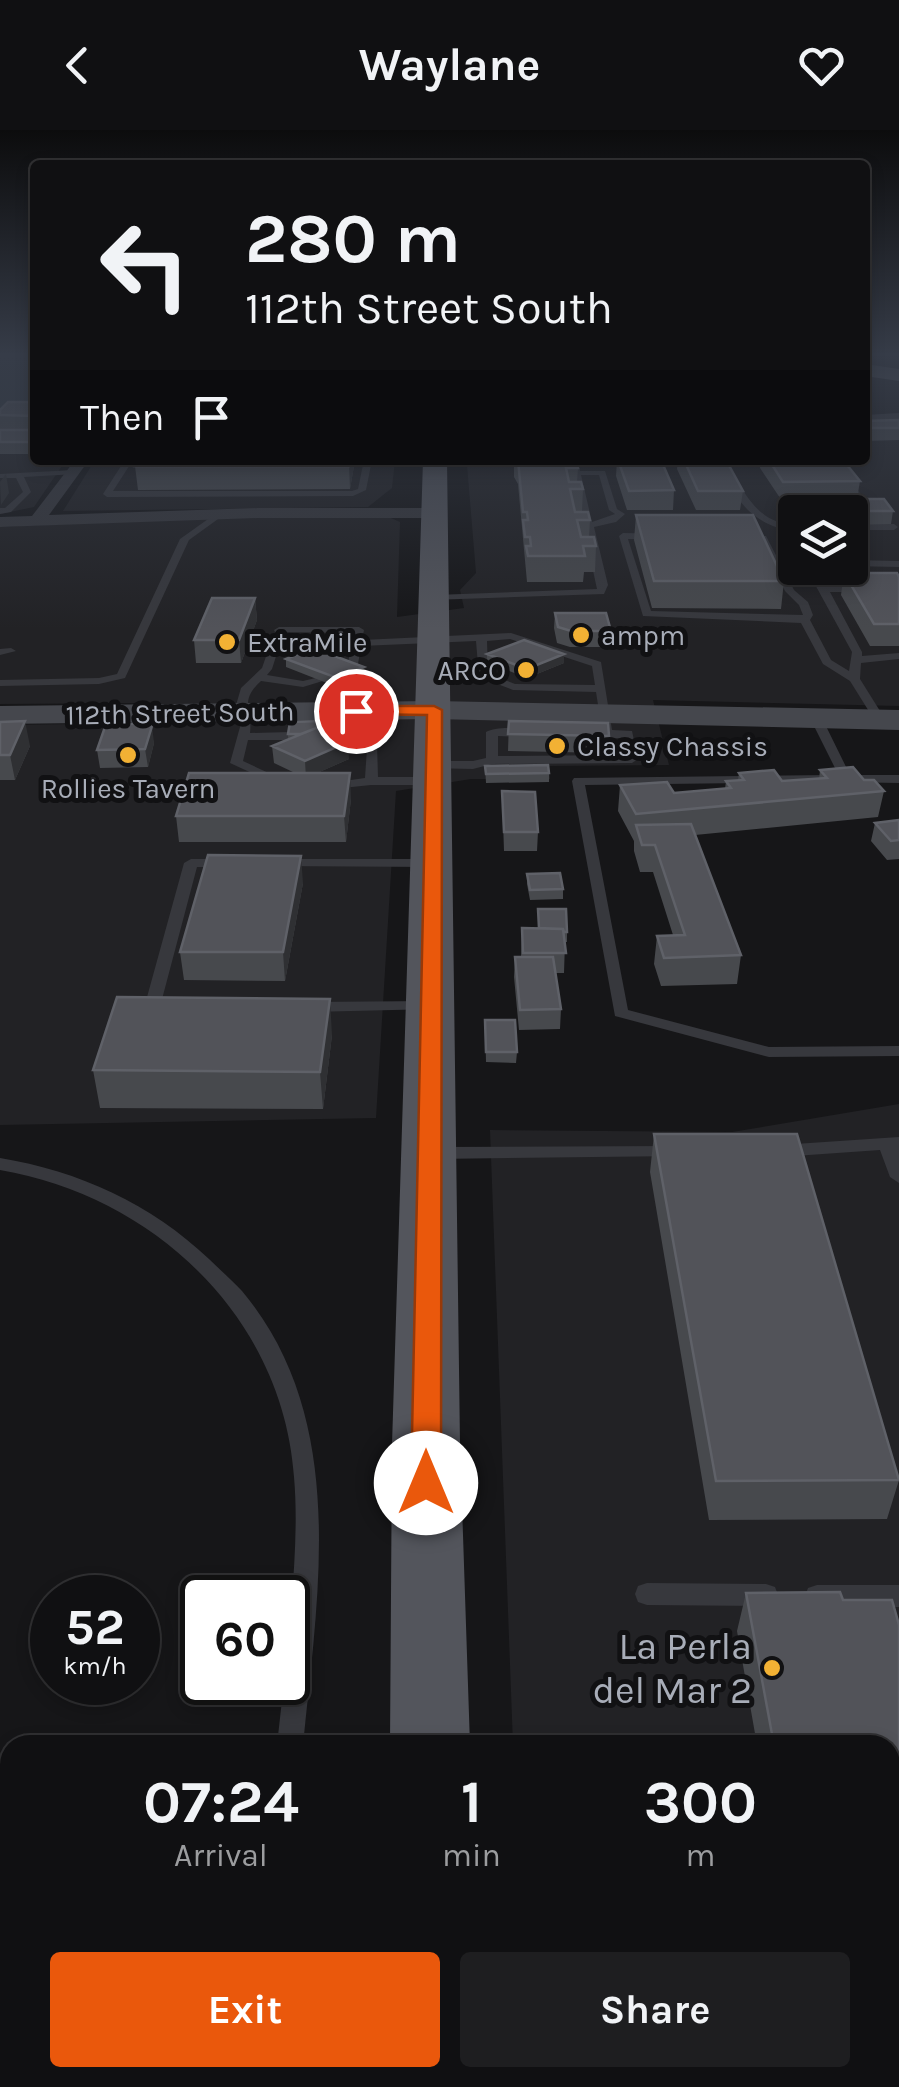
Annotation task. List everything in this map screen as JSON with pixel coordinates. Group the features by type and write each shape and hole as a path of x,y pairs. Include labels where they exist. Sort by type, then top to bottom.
{"main road":[{"path":"430,1735 426,1445 435,465"},
{"name":"112th Street South","path":"0,715 242,724 434,710 600,718 889,720"}],"street":[{"path":"38,521 78,465"},
{"path":"0,522 213,514 435,513"}],"lane":[{"path":"0,476 78,465"},
{"path":"126,465 107,494 353,493 362,490 367,465"},
{"path":"435,598 601,592 603,585 575,465"},
{"path":"835,465 859,495"},
{"path":"725,466 752,514 778,525"},
{"path":"578,473 602,473 612,510 620,514 613,520 587,526"},
{"path":"0,511 8,510 28,492 20,476"},
{"path":"0,683 100,681 121,676 186,539 213,514 213,494"},
{"path":"868,527 894,527"},
{"path":"623,536 763,538 790,590 804,604 808,616 805,620 648,614 623,536"},
{"path":"868,563 899,564"},
{"path":"822,585 858,660 854,679"},
{"path":"824,588 899,589"},
{"path":"805,620 826,662 854,679 889,720"},
{"path":"278,634 357,641"},
{"path":"309,787 340,787 492,760 632,759 628,734 600,718 483,675 480,636"},
{"path":"293,787 236,763 247,688 267,670 275,644 511,636 597,664 600,718"},
{"path":"346,668 353,664 357,641"},
{"path":"858,660 899,656"},
{"path":"258,677 304,684 320,680"},
{"path":"816,718 846,779"},
{"path":"242,724 290,736"},
{"path":"492,760 492,732 550,733"},
{"path":"322,736 348,736 373,746 372,781"},
{"path":"899,779 578,781 621,1012 769,1052 899,1051"},
{"path":"190,1008 152,1008 191,863 248,863"},
{"path":"267,863 432,863"},
{"path":"285,1007 431,1006"},
{"path":"768,1152 893,1143 899,1176"},
{"path":"429,1153 694,1152"},
{"path":"0,1164 44,1174 140,1213 208,1268 244,1308 284,1372 302,1436 307,1530 291,1735"},
{"path":"646,1594 899,1596"}],"shaded area":[{"path":"0,446 30,446 30,465 63,465 34,507 0,514"},
{"path":"870,446 899,446 899,706 653,700 669,765 549,766 550,779 471,779 396,791 376,1118 0,1125 0,725 146,723 152,703 0,704 0,527 250,516 391,518 400,522 397,617 464,608 460,590 476,573 467,465 870,465"},
{"path":"92,465 394,465 392,488 368,507 63,511"},
{"path":"899,1104 899,1735 513,1735 490,1130 732,1132"}],"building":[{"path":"136,465 349,465 349,466"},
{"path":"518,465 577,465 578,468 566,468 569,482 581,482 583,489 570,489 575,512 588,512 590,520 577,520 581,537 594,537 596,546 583,546 585,556 528,556 526,546 531,546 530,537 525,537 523,520 528,520 527,512 523,512"},
{"path":"620,465 663,465 674,490 629,491"},
{"path":"686,465 729,465 743,491 698,491"},
{"path":"772,465 847,465 860,481 783,482"},
{"path":"868,499 884,499 893,511 868,511"},
{"path":"636,515 753,515 778,568 778,581 654,581"},
{"path":"868,573 897,573 899,624 874,624 851,585 868,585"},
{"path":"212,598 255,598 239,640 194,640"},
{"path":"555,613 606,613 611,631 571,631 558,627"},
{"path":"524,640 564,654 527,669 487,654"},
{"path":"313,648 364,667 337,678 286,659"},
{"path":"25,721 10,755 0,755 0,722"},
{"path":"322,721 322,730 288,734 290,722"},
{"path":"509,721 608,723 609,736 508,734"},
{"path":"148,722 147,726 152,726 145,749 97,750 105,727"},
{"path":"316,728 348,742 305,761 272,746"},
{"path":"548,765 549,773 486,774 485,766"},
{"path":"853,767 864,780 874,780 884,791 636,814 620,785 667,782 674,793 731,788 726,781 744,780 739,773 774,770 782,781 827,778 820,770"},
{"path":"189,773 350,773 344,816 176,816"},
{"path":"502,791 535,792 538,832 504,832"},
{"path":"899,820 899,840 891,841 875,823"},
{"path":"691,824 741,955 664,958 657,936 685,935 655,845 642,845 636,825"},
{"path":"208,855 301,856 283,952 180,952"},
{"path":"560,873 563,889 530,890 527,874"},
{"path":"538,909 566,909 567,932 539,928"},
{"path":"522,928 563,929 566,953 523,953"},
{"path":"515,957 553,957 561,1009 520,1010"},
{"path":"117,997 330,999 320,1072 93,1070"},
{"path":"485,1020 515,1020 517,1052 486,1052"},
{"path":"654,1134 797,1134 899,1480 716,1481"},
{"path":"840,1592 843,1600 892,1600 899,1625 899,1735 772,1735 746,1593"}],"place":[{"name":"ampm","path":"581,635"},
{"name":"ExtraMile","path":"227,642"},
{"name":"ARCO","path":"526,670"},
{"name":"Classy Chassis","path":"557,746"},
{"name":"Rollies Tavern","path":"128,755"},
{"name":"La Perla del Mar 2","path":"772,1668"}],"route":[{"path":"356,711 434,710 426,1483"}]}
